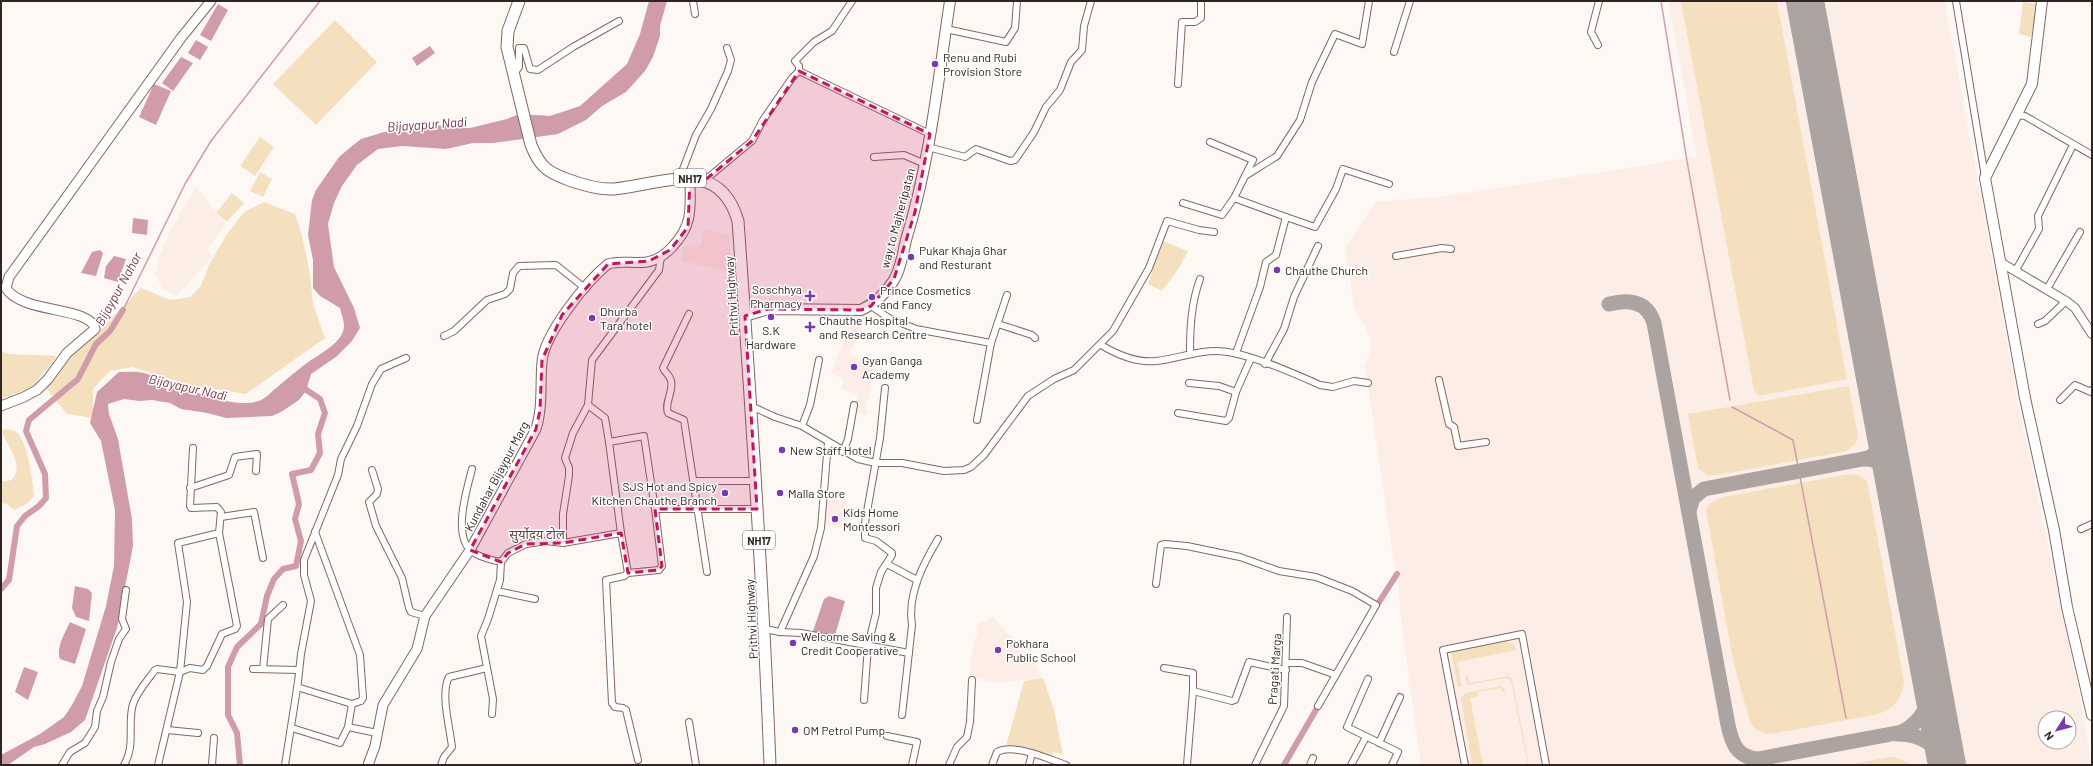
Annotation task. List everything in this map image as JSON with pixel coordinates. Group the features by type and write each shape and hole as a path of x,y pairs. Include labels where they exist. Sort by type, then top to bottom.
{"highway":[{"name":"Prithvi Highway","path":"519,1 506,40 527,130 536,157 545,169 551,173 575,182 600,188 614,189 685,178 704,181 710,183 723,192 735,212 738,221 765,629 770,765"}],"main road":[{"path":"1,406 24,398 37,390 48,379 67,353 95,329 93,323 84,316 27,303 14,296 4,286 26,252 181,38 211,1"},
{"name":"way to Majheripatan","path":"871,306 894,279 915,212 928,147 950,1"},
{"path":"2042,1 2032,84 1985,178 2025,398 2054,530 2067,607 2092,715"},
{"name":"Kundahar Bijaypur Marg","path":"368,765 375,746 376,733 383,705 417,649 425,616 470,550 536,429 540,410 542,360 554,330 562,315 608,264 642,262 661,257 678,242 688,227 690,212 685,178"},
{"path":"745,316 768,309 861,310 871,306"}],"street":[{"path":"693,1 695,14"},
{"path":"799,71 799,66 795,61 814,42 832,31 852,1"},
{"path":"946,29 1006,42 1015,28 1017,1"},
{"path":"928,147 965,157 976,149 1010,161 1015,160 1031,137 1046,107 1060,90 1071,62 1082,50 1084,26 1091,1"},
{"path":"1178,84 1182,22 1195,22 1201,18 1201,1"},
{"path":"1245,176 1277,156 1300,120 1312,82 1335,34 1362,44 1369,1"},
{"path":"1394,52 1410,1"},
{"path":"1598,45 1591,32 1599,1"},
{"path":"1956,1 1985,178"},
{"path":"513,74 519,67 519,48 524,48 530,69 538,70 619,21"},
{"path":"685,178 696,135 720,91 728,71 731,60 727,48"},
{"path":"799,71 930,134"},
{"path":"704,181 752,141 767,114 792,78 799,71"},
{"path":"2017,115 2025,116 2092,155"},
{"path":"1183,203 1222,215 1234,198 1253,160 1210,142"},
{"path":"2016,270 2039,229 2038,216 2073,145"},
{"path":"874,157 904,155 924,164"},
{"path":"1234,198 1315,226 1336,189 1343,169 1389,184"},
{"path":"1236,353 1260,287 1266,262 1276,255 1286,217"},
{"path":"751,406 802,426 843,452 858,459 876,463 902,463 944,471 964,470 971,467 984,455 1028,396 1054,379 1068,374 1101,345 1113,331 1140,286 1167,221 1199,230 1214,232"},
{"path":"2047,288 2080,232"},
{"path":"1265,364 1284,329 1294,297 1318,246"},
{"path":"1396,256 1442,248 1451,249"},
{"path":"563,543 563,514 569,476 565,458 573,433 588,405 592,360 660,270 661,257"},
{"path":"2000,262 2066,300 2075,308 2092,334"},
{"path":"444,336 454,331 487,300 505,294 510,289 513,273 518,266 556,265 586,289"},
{"path":"1190,354 1190,323 1194,297 1200,279"},
{"path":"977,420 991,343 1007,295"},
{"path":"2038,324 2045,321 2066,300"},
{"path":"871,306 889,318 916,329 991,343"},
{"path":"689,314 662,368 669,376 672,383 666,408 668,413 684,420 707,572"},
{"path":"998,324 1028,333 1035,338"},
{"path":"1101,345 1114,353 1129,358 1155,362 1190,354 1215,351 1236,353 1320,385 1332,387 1354,381 1368,382"},
{"path":"285,765 292,728 304,635 312,601 303,568 304,560 338,475 340,458 357,426 372,384 381,370 406,358"},
{"path":"1178,414 1226,421 1229,418 1236,392 1251,358"},
{"path":"802,426 810,405 819,360"},
{"path":"1439,380 1449,424 1454,427 1458,446 1486,442"},
{"path":"1189,383 1219,386 1236,392"},
{"path":"2060,400 2075,385 2091,392 2092,390"},
{"path":"864,700 868,646 876,613 876,588 892,553 876,541 865,538 865,523 876,463 885,388"},
{"path":"588,405 605,418 628,573"},
{"path":"843,452 848,439 854,405"},
{"path":"609,442 644,436 662,566 661,569 628,573 624,576 606,580 609,668 612,703 615,707 626,710 638,760"},
{"path":"780,632 814,556 821,528 828,442"},
{"path":"124,765 130,752 133,705 136,697 155,670 180,672 190,668 203,670 206,668 222,634 236,628 220,533 221,512 217,507 192,508 190,506 193,448"},
{"path":"190,488 228,478 235,457 257,454 256,471"},
{"path":"472,469 463,504 462,532 470,550 489,559 501,562"},
{"path":"372,470 378,489 377,494 369,502 371,510 402,578 409,608 412,612 425,616"},
{"path":"694,481 755,481"},
{"path":"655,509 757,509"},
{"path":"221,517 254,512 263,558"},
{"path":"2081,529 2092,524"},
{"path":"297,687 352,704 361,701 363,698 360,655 315,532"},
{"path":"158,765 180,672 187,602 178,543 220,533"},
{"path":"492,714 493,699 481,636 497,591 501,562 508,553 526,544 546,541 563,543 621,533"},
{"path":"902,715 912,625 910,614 917,580 938,539"},
{"path":"1156,584 1161,545 1176,544 1240,557 1279,571 1316,577 1362,596 1376,604 1318,706"},
{"path":"887,564 917,580"},
{"path":"62,765 70,752 85,743 95,727 96,711 103,697 111,662 119,639 126,629 122,619 126,590"},
{"path":"497,591 535,599"},
{"path":"263,669 268,619 283,605"},
{"name":"Pragati Marga","path":"1255,765 1284,706 1287,663 1287,617"},
{"path":"765,629 780,632 801,633 908,653"},
{"path":"1465,765 1443,650 1522,634 1546,765"},
{"path":"1193,691 1232,701 1234,700 1248,662 1286,670"},
{"path":"1287,663 1302,663 1336,675"},
{"path":"441,765 444,757 452,747 445,695 447,680 449,677 487,668"},
{"path":"1164,668 1193,673 1187,765"},
{"path":"253,669 300,670"},
{"path":"1368,679 1347,726 1349,729 1398,752 1392,765"},
{"path":"949,765 957,747 967,737 970,722 972,680"},
{"path":"1379,742 1400,697"},
{"path":"292,728 340,743 348,726 352,704"},
{"path":"689,722 696,765"},
{"path":"348,726 376,733"},
{"path":"167,730 198,733"},
{"path":"887,736 917,742 912,765"},
{"path":"1351,765 1366,737"},
{"path":"212,765 215,753 214,738"},
{"path":"992,765 998,752 1005,748 1032,753 1066,765"},
{"path":"1029,765 1032,753"},
{"path":"1310,765 1313,758"}],"highlighted area":[{"path":"799,71 930,134 915,212 894,279 871,306 861,310 768,309 745,316 757,509 655,509 662,566 659,570 628,573 621,533 563,543 526,544 508,553 501,562 470,550 536,429 540,410 542,360 562,315 608,264 649,261 670,250 688,227 690,178 704,181 752,141"}],"shaded area":[{"path":"649,1 667,1 660,26 660,36 653,57 645,71 626,92 602,106 586,120 558,134 493,143 473,143 446,149 402,146 378,149 357,165 342,186 334,203 328,224 334,267 354,308 360,328 352,341 336,357 311,374 306,391 299,400 272,416 226,418 181,409 170,403 152,400 139,401 124,399 108,404 109,414 118,439 132,519 133,546 117,628 85,720 71,732 45,744 34,747 8,765 1,765 1,755 40,734 64,717 72,705 82,686 106,606 114,566 115,510 101,441 90,423 97,392 119,372 135,372 144,373 218,399 248,403 265,398 311,360 332,346 343,331 344,324 340,308 320,296 313,288 313,260 308,235 312,200 316,190 339,157 361,139 384,132 433,125 470,128 507,119 519,114 550,116 580,106 627,64 640,34"},
{"path":"1668,1 1945,1 2019,408 2081,703 2092,765 1421,765 1401,619 1397,574 1393,557 1367,379 1364,369 1372,346 1370,336 1354,307 1345,247 1376,202 1446,196 1697,157"},
{"path":"1681,1 1777,1 1847,379 1759,396 1754,390"},
{"path":"2023,2 2037,4 2031,37 2019,34"},
{"path":"218,4 228,10 211,41 200,35"},
{"path":"335,20 377,62 316,125 273,84"},
{"path":"196,40 208,47 200,60 188,53"},
{"path":"430,46 435,53 417,66 412,58"},
{"path":"181,57 193,63 173,91 162,83"},
{"path":"154,84 171,91 156,125 139,117"},
{"path":"260,137 274,147 255,176 240,166"},
{"path":"260,172 272,179 263,197 250,191"},
{"path":"196,187 226,225 207,249 212,257 176,296 163,289 155,275 159,257 171,229"},
{"path":"232,193 244,203 227,222 216,213"},
{"path":"264,202 295,214 302,235 310,274 313,304 325,338 246,394 190,385 132,367 110,371 93,389 93,418 67,414 46,388 61,365 71,354 97,333 141,288 170,300 190,297 201,286 209,265 227,234 244,212"},
{"path":"133,218 148,220 147,235 132,233"},
{"path":"705,230 729,235 732,272 681,261 685,246 695,248 701,245"},
{"path":"1163,241 1188,251 1179,268 1162,291 1148,284"},
{"path":"100,250 103,253 96,276 81,273 92,252"},
{"path":"114,256 126,259 118,282 104,278 106,266"},
{"name":"Gyan Ganga Academy","path":"852,318 863,320 861,334 849,354 876,364 866,408 868,410 867,415 855,413 858,395 841,388 844,380 831,373"},
{"path":"1,351 9,354 57,356 31,388 1,399"},
{"path":"1849,386 1858,436 1856,443 1847,451 1718,475 1707,475 1698,468 1688,414"},
{"path":"6,429 15,431 20,436 23,443 29,461 34,496 28,503 14,510 7,504 1,503 1,482 12,480 16,474 17,468 14,456 2,431"},
{"path":"1849,474 1858,475 1867,481 1904,681 1903,688 1899,699 1891,707 1881,713 1767,734 1756,729 1750,722 1733,660 1706,510 1711,503 1723,497"},
{"name":"Kids Home Montessori","path":"827,499 847,501 844,528 824,525"},
{"path":"75,586 88,589 92,593 89,621 76,617 72,608"},
{"path":"829,596 845,601 834,639 812,634 824,599"},
{"name":"Pokhara Public School","path":"993,617 1035,663 1042,678 999,683 969,677 973,647 978,631 976,625"},
{"path":"70,622 86,629 75,664 60,659 59,654 62,640"},
{"path":"1506,641 1513,644 1517,650 1457,662 1462,686 1458,687 1451,653 1455,650"},
{"path":"24,667 38,672 28,700 15,692"},
{"path":"1468,675 1469,683 1509,676 1512,679 1529,765 1511,681 1507,678 1467,685 1465,676"},
{"path":"1043,678 1054,709 1063,755 1054,752 1051,757 1033,750 1006,746 1024,681"},
{"path":"1501,686 1506,691 1502,692 1501,688 1478,692 1478,696 1470,698 1483,765 1472,765 1461,697 1466,693"},
{"path":"1890,757 1895,757 1913,765 1846,765"}],"waterway":[{"name":"Bijaypur Nahar","path":"123,310 185,184 211,141 320,1"},
{"path":"1661,1 1687,161 1730,400"},
{"name":"Bijaypur Nahar","path":"1,589 9,580 17,526 25,516 39,506 46,498 45,474 26,431 29,420 78,379 96,344 110,331 123,310"},
{"path":"240,765 237,733 228,715 228,667 237,647 261,624 267,596 274,579 283,569 296,566 301,541 295,519 299,504 292,474 311,470 320,453 318,434 325,413 320,399 302,387"},
{"path":"1732,407 1793,440 1846,718"},
{"path":"1374,610 1397,574"},
{"path":"1284,765 1320,703"}],"taxiway":[{"path":"1609,304 1616,302 1636,303 1647,310 1654,323 1728,725 1731,738 1740,752 1745,756 1758,759 1902,732 1915,723 1924,711 1929,697 1931,681"},
{"path":"1689,511 1693,498 1704,489 1868,458 1879,449 1884,427"},
{"path":"1864,459 1876,461 1884,466 1895,484"},
{"path":"1896,734 1912,735 1926,741 1937,751 1945,765"}],"runway":[{"path":"1805,1 1947,765"}],"place":[{"name":"Renu and Rubi Provision Store","path":"935,64"},
{"name":"Pukar Khaja Ghar and Resturant","path":"911,257"},
{"name":"Chauthe Church","path":"1277,270"},
{"name":"Soschhya Pharmacy","path":"810,296"},
{"name":"Prince Cosmetics and Fancy","path":"872,297"},
{"name":"S.K Hardware","path":"771,317"},
{"name":"Dhurba Tara hotel","path":"592,318"},
{"name":"Chauthe Hospital and Research Centre","path":"810,327"},
{"name":"Gyan Ganga Academy","path":"854,367"},
{"name":"New Staff Hotel","path":"782,450"},
{"name":"SJS Hot and Spicy Kitchen Chauthe Branch","path":"725,493"},
{"name":"Malla Store","path":"780,493"},
{"name":"Kids Home Montessori","path":"835,519"},
{"name":"Welcome Saving & Credit Cooperative","path":"793,643"},
{"name":"Pokhara Public School","path":"998,650"},
{"name":"OM Petrol Pump","path":"795,730"}],"district":[{"name":"सुर्योदय टोल","path":"537,534"}],"water label":[{"name":"Bijayapur Nadi","path":"427,124"},
{"name":"Bijayapur Nadi","path":"188,387"}]}
